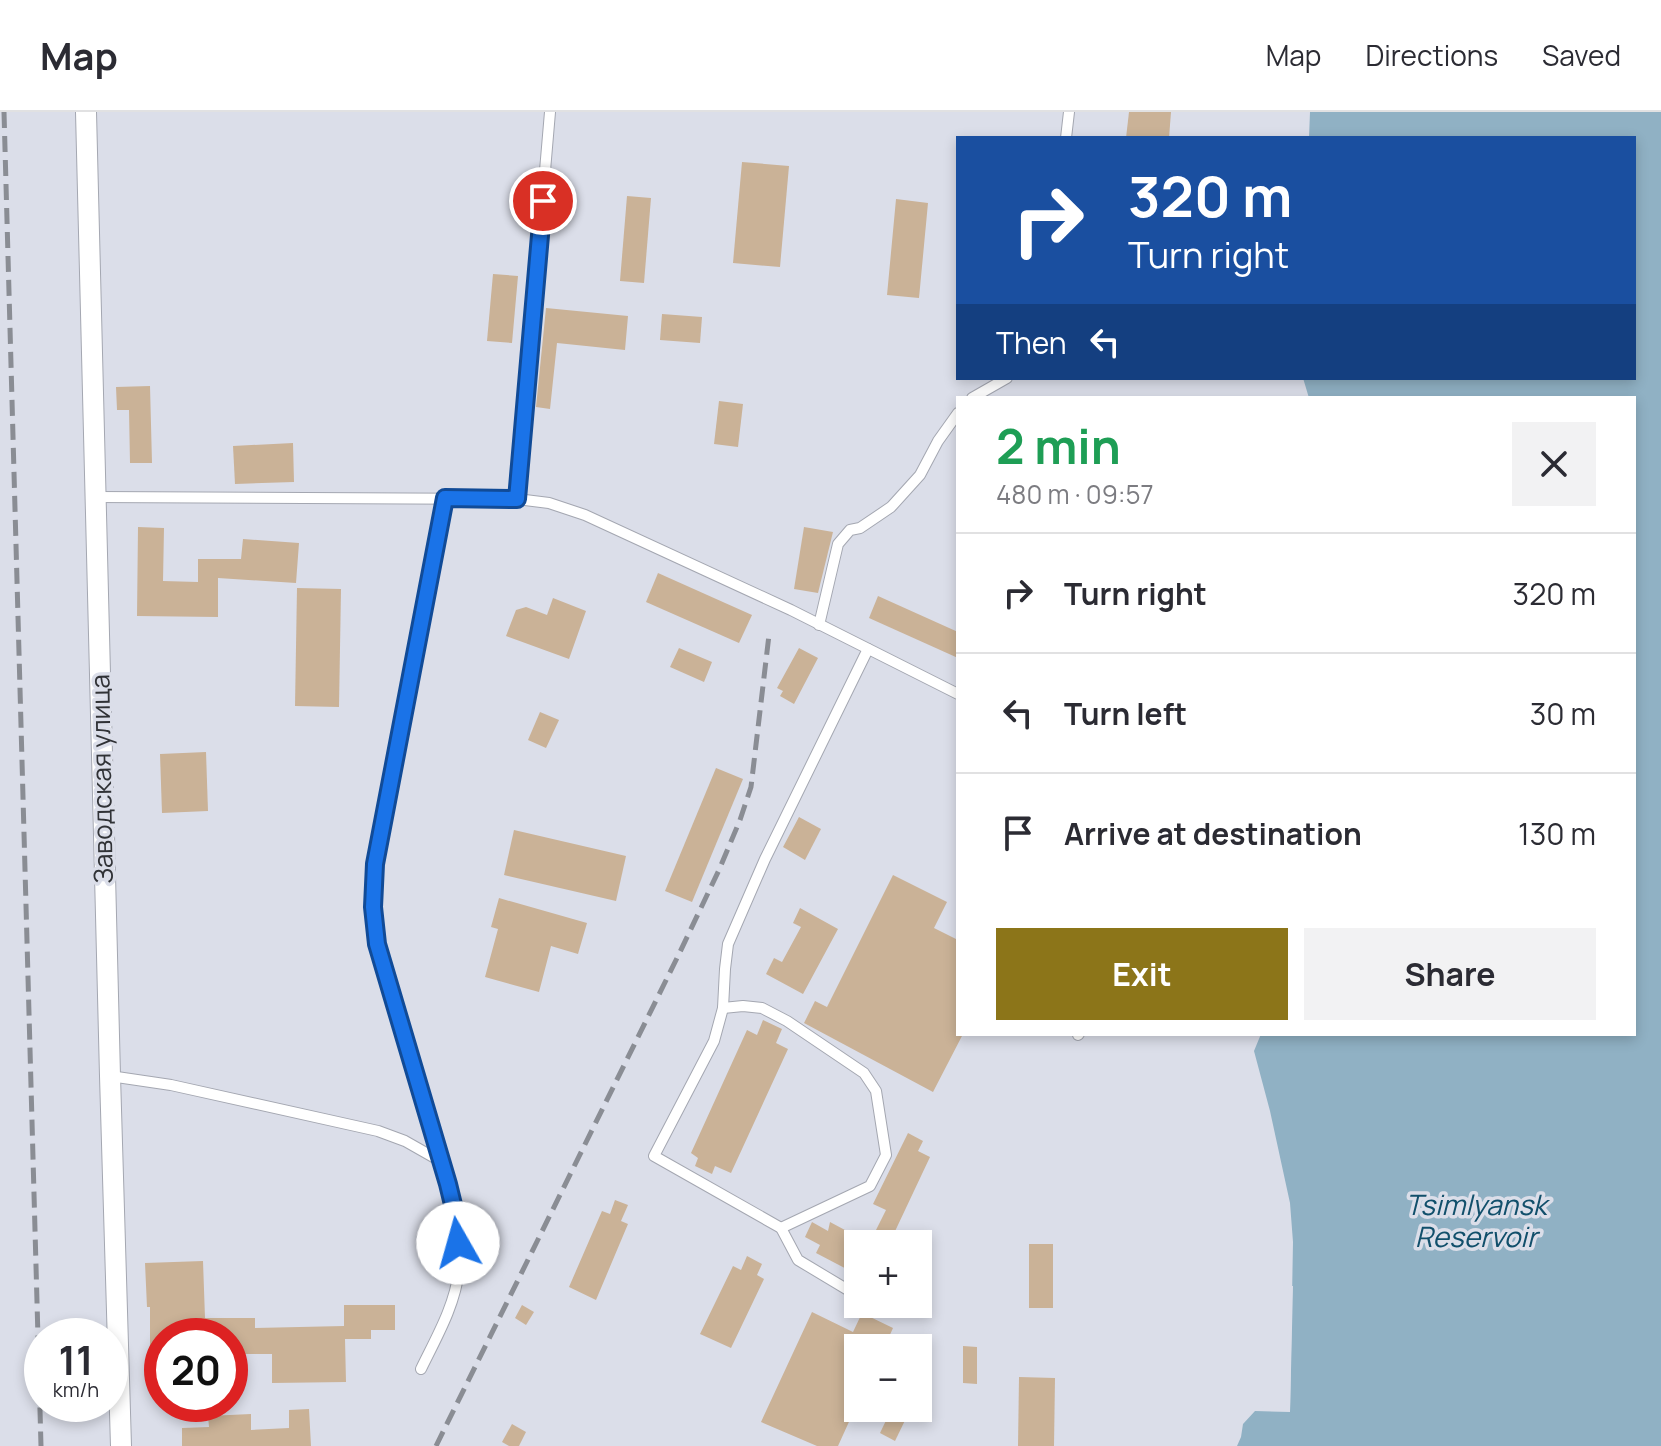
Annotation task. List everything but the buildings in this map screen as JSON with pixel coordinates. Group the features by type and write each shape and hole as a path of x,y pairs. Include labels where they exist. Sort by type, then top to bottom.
{"street":[{"name":"Заводская улица","path":"86,112 121,1446"}],"lane":[{"path":"517,499 550,112"},
{"path":"1066,136 1069,112"},
{"path":"976,396 1004,380"},
{"path":"819,625 838,544 850,530 878,518 898,500 920,475 956,416"},
{"path":"95,497 445,498 517,499 549,503 585,515 956,693"},
{"path":"421,1369 446,1318 459,1270 456,1217 377,944 373,907 375,864 445,498"},
{"path":"844,1288 798,1260 781,1228 654,1156 714,1041 723,1008 728,944 765,859 868,649"},
{"path":"723,1008 762,1008 787,1021 864,1073 876,1091 886,1155 870,1186 781,1228"},
{"path":"110,1076 171,1085 378,1131 405,1141 442,1162"}],"water":[{"name":"Tsimlyansk Reservoir","path":"1310,112 1661,112 1661,1446 1237,1446 1243,1424 1255,1411 1290,1411 1293,1242 1290,1203 1254,1051 1260,1036 1636,1036 1636,396 1308,396 1304,380 1636,380 1636,136 1309,136"}],"pier":[{"path":"1289,1286 1293,1286 1290,1412 1255,1411 1255,1407 1286,1408"}],"railway":[{"path":"4,112 41,1446"},
{"path":"436,1446 679,954 740,820 751,787 769,635"}],"route":[{"path":"458,1243 448,1184 377,944 373,907 375,864 445,498 517,499 543,201"}]}
